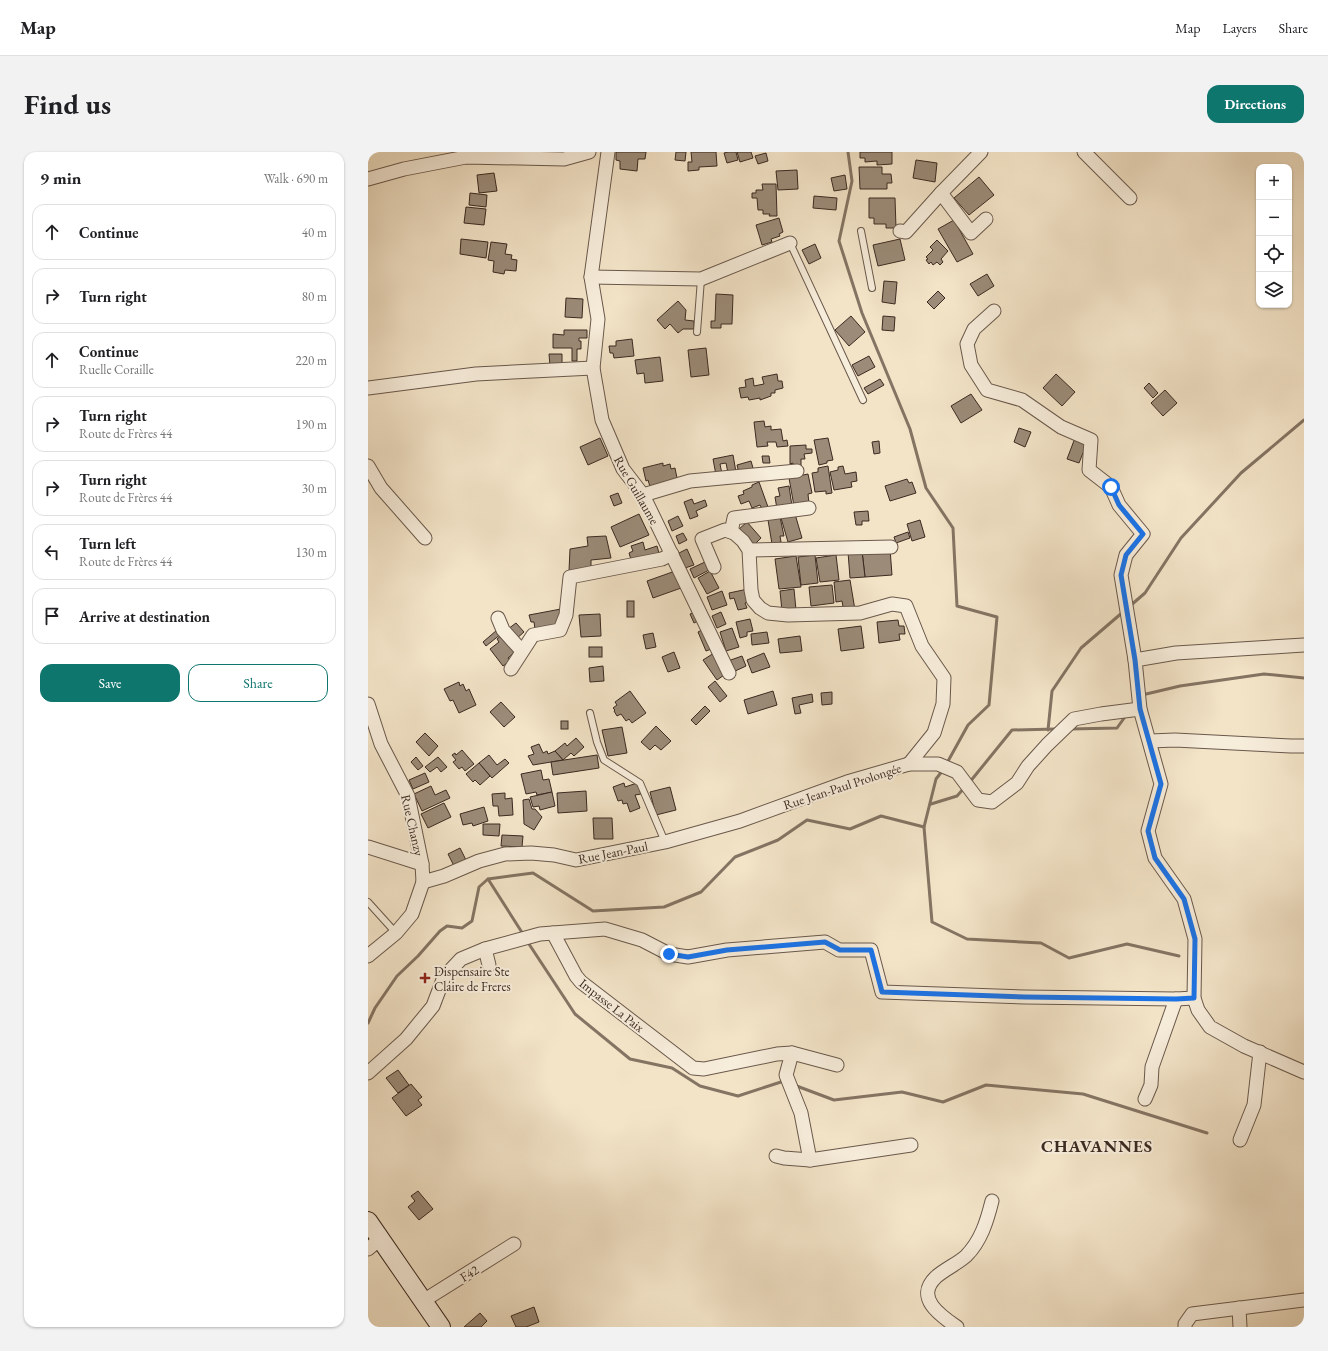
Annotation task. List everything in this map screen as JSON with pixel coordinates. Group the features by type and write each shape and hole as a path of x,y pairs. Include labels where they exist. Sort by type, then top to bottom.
{"main road":[{"path":"371,1234 424,1301 441,1327"}],"street":[{"path":"368,179 404,169 466,157 564,159 589,152"},
{"name":"Rue Guillaume","path":"608,152 591,277 598,318 593,368 602,420 624,469 643,495 729,674"},
{"path":"900,231 906,232 981,152"},
{"path":"1084,152 1130,198"},
{"path":"941,193 971,233 986,219"},
{"path":"591,277 701,279 790,243"},
{"path":"994,311 974,329 968,344 971,365 987,390 1022,400 1061,427 1091,440 1089,470 1111,487 1119,505 1143,534 1126,555 1121,575 1135,660 1140,709 1150,740 1161,784 1148,831 1155,858 1184,899 1195,939 1194,998 1198,1010 1210,1027 1244,1046 1304,1072"},
{"path":"368,388 476,374 593,368"},
{"path":"368,466 381,488 426,538"},
{"path":"643,495 690,481 797,471"},
{"path":"731,532 734,518 809,508"},
{"path":"714,567 702,539 725,530 731,532 743,541 749,550 753,600 760,608 768,613 788,615 860,613 892,604 906,606 922,646 944,678 943,704 934,733 909,764"},
{"path":"749,550 890,547"},
{"path":"511,669 533,635 560,630 566,615 570,577 662,559 672,554"},
{"path":"498,618 504,630 522,651"},
{"path":"1135,660 1176,653 1304,645"},
{"name":"Rue Chanzy","path":"368,704 381,744 408,796 422,864 423,882"},
{"name":"Rue Jean-Paul Prolongée","path":"665,842 740,821 847,782 909,764 938,764 957,772 978,800 992,802 1017,783 1028,766 1074,719 1140,709"},
{"path":"1150,740 1304,746"},
{"name":"Rue Jean-Paul","path":"423,882 444,876 480,860 505,854 531,853 554,855 576,860 665,842"},
{"path":"368,847 422,864"},
{"path":"368,956 396,933 412,914 423,882"},
{"path":"368,1073 406,1039 433,1006 444,977 461,959 485,949 540,934 605,929 642,940 669,954 688,957 727,950 825,942 840,950 871,950 882,992 1033,997 1194,998"},
{"name":"Impasse La Paix","path":"553,933 576,976 581,982 693,1068 704,1069 777,1054 792,1054 837,1065"},
{"path":"485,949 489,965"},
{"path":"1145,1099 1151,1085 1152,1067 1176,999"},
{"path":"1240,1140 1254,1105 1260,1052"},
{"path":"792,1054 786,1075 801,1113 810,1160"},
{"path":"776,1156 810,1160 911,1145"},
{"path":"957,1327 934,1309 928,1296 929,1290 936,1278 966,1256 979,1240 986,1225 992,1201"},
{"name":"F42","path":"424,1301 514,1244"},
{"path":"1185,1327 1185,1324 1192,1314 1304,1300"},
{"path":"1239,1308 1240,1327"}],"lane":[{"path":"861,232 872,288"},
{"path":"790,243 863,400"},
{"path":"697,332 701,279"},
{"path":"590,713 597,742 604,760 640,782 665,842"},
{"path":"368,902 396,933"}],"building":[{"path":"616,152 646,152 645,159 638,159 637,171 620,169 620,161 616,160"},
{"path":"676,152 686,152 685,161 675,160"},
{"path":"691,152 716,152 717,166 699,167 699,170 688,171 688,162 692,162"},
{"path":"736,152 738,160 727,163 724,153"},
{"path":"737,152 751,152 753,158 740,162"},
{"path":"860,152 892,152 892,164 877,165 877,161 865,162 865,158 860,158"},
{"path":"766,153 768,161 758,164 755,156"},
{"path":"916,160 937,163 935,182 913,178"},
{"path":"859,167 882,167 882,174 891,174 892,183 887,183 887,189 860,189"},
{"path":"797,170 798,189 778,190 776,171"},
{"path":"494,173 497,191 479,193 477,175"},
{"path":"845,175 847,189 834,191 831,178"},
{"path":"979,177 994,195 969,215 954,198"},
{"path":"762,184 776,184 777,216 763,214 763,210 758,210 757,198 752,198 752,193 756,193 756,190 763,190"},
{"path":"470,193 487,195 486,207 469,205"},
{"path":"814,196 837,198 836,210 813,208"},
{"path":"869,198 895,198 896,228 886,228 886,224 874,224 874,218 869,218"},
{"path":"466,207 486,209 484,225 464,223"},
{"path":"779,218 783,232 779,234 780,236 771,239 772,242 762,245 756,225"},
{"path":"954,220 973,254 957,262 938,229"},
{"path":"461,239 488,242 486,258 460,254"},
{"path":"900,239 905,260 878,266 873,245"},
{"path":"937,240 948,251 941,259 943,262 940,265 937,262 933,265 931,262 929,264 926,257 933,250 930,247"},
{"path":"491,242 507,244 505,254 512,255 511,259 517,260 516,271 505,270 504,274 493,272 494,261 488,260"},
{"path":"815,244 821,258 809,264 802,250"},
{"path":"987,274 994,286 978,296 970,284"},
{"path":"884,281 897,282 895,304 882,302"},
{"path":"938,291 945,298 934,309 927,302"},
{"path":"716,294 733,295 732,324 721,324 721,328 711,328 711,321 715,321"},
{"path":"566,298 583,299 582,318 565,317"},
{"path":"678,301 686,310 685,320 694,321 694,329 683,329 678,333 670,324 665,329 657,320"},
{"path":"851,316 865,332 849,346 835,330"},
{"path":"883,316 895,317 894,331 882,330"},
{"path":"564,330 587,330 587,338 579,338 579,341 581,341 581,349 577,349 577,361 572,361 572,348 553,348 553,334 564,335"},
{"path":"632,339 634,356 614,358 613,353 610,353 609,346 616,346 616,341"},
{"path":"706,348 709,375 691,377 688,350"},
{"path":"549,354 562,354 562,365 550,366"},
{"path":"869,356 875,367 858,376 852,365"},
{"path":"660,357 663,381 645,383 644,373 637,374 635,360"},
{"path":"777,374 778,381 782,381 783,388 775,390 775,393 771,393 771,396 760,400 760,398 749,400 748,397 741,398 739,388 746,387 745,380 753,378 754,386 764,384 762,377"},
{"path":"1056,374 1075,392 1062,406 1043,388"},
{"path":"880,379 884,385 868,394 864,388"},
{"path":"1149,383 1158,393 1153,398 1144,388"},
{"path":"1165,390 1177,403 1163,416 1151,403"},
{"path":"971,394 982,410 961,423 951,406"},
{"path":"764,421 765,427 771,426 771,430 781,429 783,441 787,440 788,446 777,447 776,442 767,442 768,446 757,447 754,422"},
{"path":"1019,428 1031,432 1025,447 1014,442"},
{"path":"600,438 608,456 588,465 580,447"},
{"path":"828,438 833,460 819,465 814,440"},
{"path":"1075,438 1087,443 1079,463 1067,459"},
{"path":"879,441 880,453 874,454 872,442"},
{"path":"806,445 806,449 812,449 812,453 804,454 805,459 801,459 801,468 793,468 793,463 790,464 790,446"},
{"path":"733,455 736,472 728,473 726,463 720,464 722,474 716,475 713,459"},
{"path":"762,456 769,456 770,463 763,463"},
{"path":"751,461 753,468 739,473 737,465"},
{"path":"663,463 663,466 670,464 671,469 675,468 678,483 651,490 648,480 646,481 643,468"},
{"path":"828,466 832,493 826,494 826,491 815,492 812,473 818,472 818,468"},
{"path":"843,466 845,474 856,472 857,481 851,482 852,487 834,490 830,472 838,470 838,467"},
{"path":"808,474 812,493 808,494 809,504 794,506 789,478"},
{"path":"907,479 909,483 912,482 916,493 890,501 885,486"},
{"path":"759,482 768,507 762,509 760,505 752,508 749,501 741,504 738,496 744,494 743,491"},
{"path":"789,486 792,506 777,509 775,497 780,496 778,488"},
{"path":"618,493 622,503 614,506 610,496"},
{"path":"692,499 694,504 705,500 707,506 696,511 698,516 690,519 684,502"},
{"path":"868,511 869,521 862,521 862,525 856,525 854,512"},
{"path":"639,514 649,535 620,547 611,527"},
{"path":"795,514 802,538 788,542 781,518"},
{"path":"678,516 683,526 672,531 668,521"},
{"path":"780,517 784,536 780,536 781,542 772,544 768,520"},
{"path":"920,520 925,537 912,541 907,524"},
{"path":"747,522 761,538 753,546 738,530"},
{"path":"908,532 910,538 896,543 894,537"},
{"path":"683,533 687,540 679,544 676,536"},
{"path":"606,536 611,558 591,560 591,569 569,571 570,549 588,546 587,537"},
{"path":"643,542 645,550 657,546 659,553 632,563 629,553 633,551 631,546"},
{"path":"687,549 694,565 685,568 679,553"},
{"path":"890,549 892,575 865,577 862,551"},
{"path":"862,551 865,577 850,578 848,552"},
{"path":"815,555 818,583 801,585 798,557"},
{"path":"836,555 839,580 820,582 816,558"},
{"path":"796,556 801,587 779,589 775,559"},
{"path":"705,562 709,570 694,578 690,569"},
{"path":"678,570 684,587 653,598 647,581"},
{"path":"710,571 719,588 707,594 698,578"},
{"path":"850,580 855,610 844,612 842,601 836,602 834,582"},
{"path":"832,585 834,603 811,606 809,587"},
{"path":"748,589 751,601 745,603 747,608 738,610 734,598 730,599 729,593"},
{"path":"794,589 796,610 782,611 780,591"},
{"path":"722,591 727,605 712,610 707,597"},
{"path":"627,601 634,601 634,617 627,617"},
{"path":"561,609 563,620 557,624 535,629 534,622 531,622 529,615"},
{"path":"698,611 702,619 694,623 690,614"},
{"path":"721,612 726,624 717,628 712,616"},
{"path":"600,614 601,636 581,637 579,615"},
{"path":"750,619 753,631 747,632 747,636 740,638 736,622"},
{"path":"898,620 899,626 904,626 905,634 899,634 900,640 879,643 877,622"},
{"path":"516,623 524,632 516,639 508,629"},
{"path":"861,626 864,648 841,651 838,629"},
{"path":"706,628 714,648 706,651 698,632"},
{"path":"732,628 739,647 726,651 720,632"},
{"path":"497,630 501,634 486,646 483,642"},
{"path":"767,632 769,643 752,645 751,634"},
{"path":"653,633 656,647 646,649 643,635"},
{"path":"503,634 517,650 508,658 510,661 503,666 490,649 499,642 497,639"},
{"path":"800,636 802,651 780,653 778,639"},
{"path":"589,647 602,647 602,657 589,657"},
{"path":"674,652 680,668 668,672 662,657"},
{"path":"714,653 727,673 717,680 703,660"},
{"path":"764,653 770,667 752,673 747,660"},
{"path":"742,656 746,666 733,672 728,661"},
{"path":"603,666 604,681 590,682 589,668"},
{"path":"715,681 727,696 720,702 708,687"},
{"path":"459,682 460,686 463,684 466,691 469,689 476,705 459,713 453,700 450,701 444,689"},
{"path":"630,691 646,713 632,723 629,719 626,721 621,714 617,716 613,708 617,705 615,702"},
{"path":"773,691 777,705 748,714 744,700"},
{"path":"832,692 832,704 822,705 821,693"},
{"path":"812,694 813,702 799,705 801,713 795,714 792,698"},
{"path":"501,702 515,717 504,727 490,712"},
{"path":"705,706 710,711 696,725 691,720"},
{"path":"561,721 568,721 568,729 561,729"},
{"path":"656,726 671,741 661,750 655,745 650,750 641,742"},
{"path":"622,727 627,753 608,756 602,730"},
{"path":"425,733 438,746 429,756 416,742"},
{"path":"576,738 584,747 574,756 571,753 563,760 555,751 565,743 567,746"},
{"path":"539,744 543,753 547,751 548,754 555,751 563,760 533,765 528,756 534,754 531,747"},
{"path":"462,750 474,764 465,771 462,767 459,769 453,762 456,760 452,755 455,753 456,755"},
{"path":"489,755 497,765 505,759 509,763 492,778 479,763"},
{"path":"597,755 599,768 553,775 551,762"},
{"path":"416,757 423,766 418,770 411,762"},
{"path":"438,757 447,767 441,772 437,767 430,772 425,767"},
{"path":"479,763 490,776 480,785 475,780 473,782 466,774"},
{"path":"541,770 543,780 549,779 552,792 537,795 536,792 526,794 521,774"},
{"path":"425,773 429,782 413,789 409,780"},
{"path":"624,783 625,787 637,783 641,794 635,795 640,808 630,812 627,803 623,804 622,800 618,801 613,787"},
{"path":"431,786 435,795 446,790 450,798 422,811 414,794"},
{"path":"670,787 676,810 656,815 650,792"},
{"path":"586,791 587,811 558,813 557,793"},
{"path":"552,792 555,806 540,810 539,806 533,807 530,797"},
{"path":"505,793 505,799 512,798 513,815 499,816 498,806 493,806 492,794"},
{"path":"529,799 532,809 535,809 542,817 534,830 524,824 523,800"},
{"path":"444,803 451,817 428,828 421,814"},
{"path":"484,807 488,821 473,826 472,823 463,825 460,814"},
{"path":"593,818 612,818 613,839 594,839"},
{"path":"483,824 500,824 499,836 483,835"},
{"path":"502,835 523,836 522,847 501,846"},
{"path":"460,848 468,864 456,870 448,854"},
{"path":"398,1070 409,1085 398,1093 386,1078"},
{"path":"411,1084 422,1097 418,1100 422,1105 406,1116 392,1098"},
{"path":"418,1191 433,1209 419,1220 408,1207 415,1201 411,1196"},
{"path":"534,1307 539,1322 526,1327 516,1327 511,1316"},
{"path":"480,1313 487,1321 481,1327 464,1327"}],"waterway":[{"path":"848,152 852,181 839,241 862,313 910,429 926,488 953,528 957,606 997,617 989,705 968,725 947,763"},
{"path":"1130,606 1145,593 1181,538 1241,473 1304,420"},
{"path":"1048,730 1052,691 1081,648 1123,612"},
{"path":"1142,695 1180,686 1264,674 1304,678"},
{"path":"1070,729 1117,728 1127,714"},
{"path":"969,783 1012,730 1056,729"},
{"path":"943,770 936,779 924,827 932,922 967,939 1041,943 1069,958 1127,944 1179,956"},
{"path":"931,804 957,796 965,787"},
{"path":"368,1023 375,1008 397,976 418,956 440,931 447,926 462,928 472,921 479,887 488,879 533,873 593,911 664,907 701,892 735,857 778,840 807,820 850,829 881,816 924,827"},
{"path":"488,879 523,934"},
{"path":"527,941 575,1014 630,1059 672,1068 700,1086 738,1096 784,1081"},
{"path":"794,1085 834,1100 902,1092 943,1102 986,1085 1083,1094 1207,1133"}],"place":[{"name":"Dispensaire Ste Claire de Freres","path":"425,978"}],"district":[{"name":"CHAVANNES","path":"1097,1146"}],"route":[{"path":"669,954 688,957 727,950 825,942 840,950 871,950 882,992 1025,997 1194,998 1195,939 1184,899 1155,858 1148,831 1161,784 1150,740 1140,709 1135,660 1121,575 1126,555 1143,534 1119,505 1111,487"}]}
